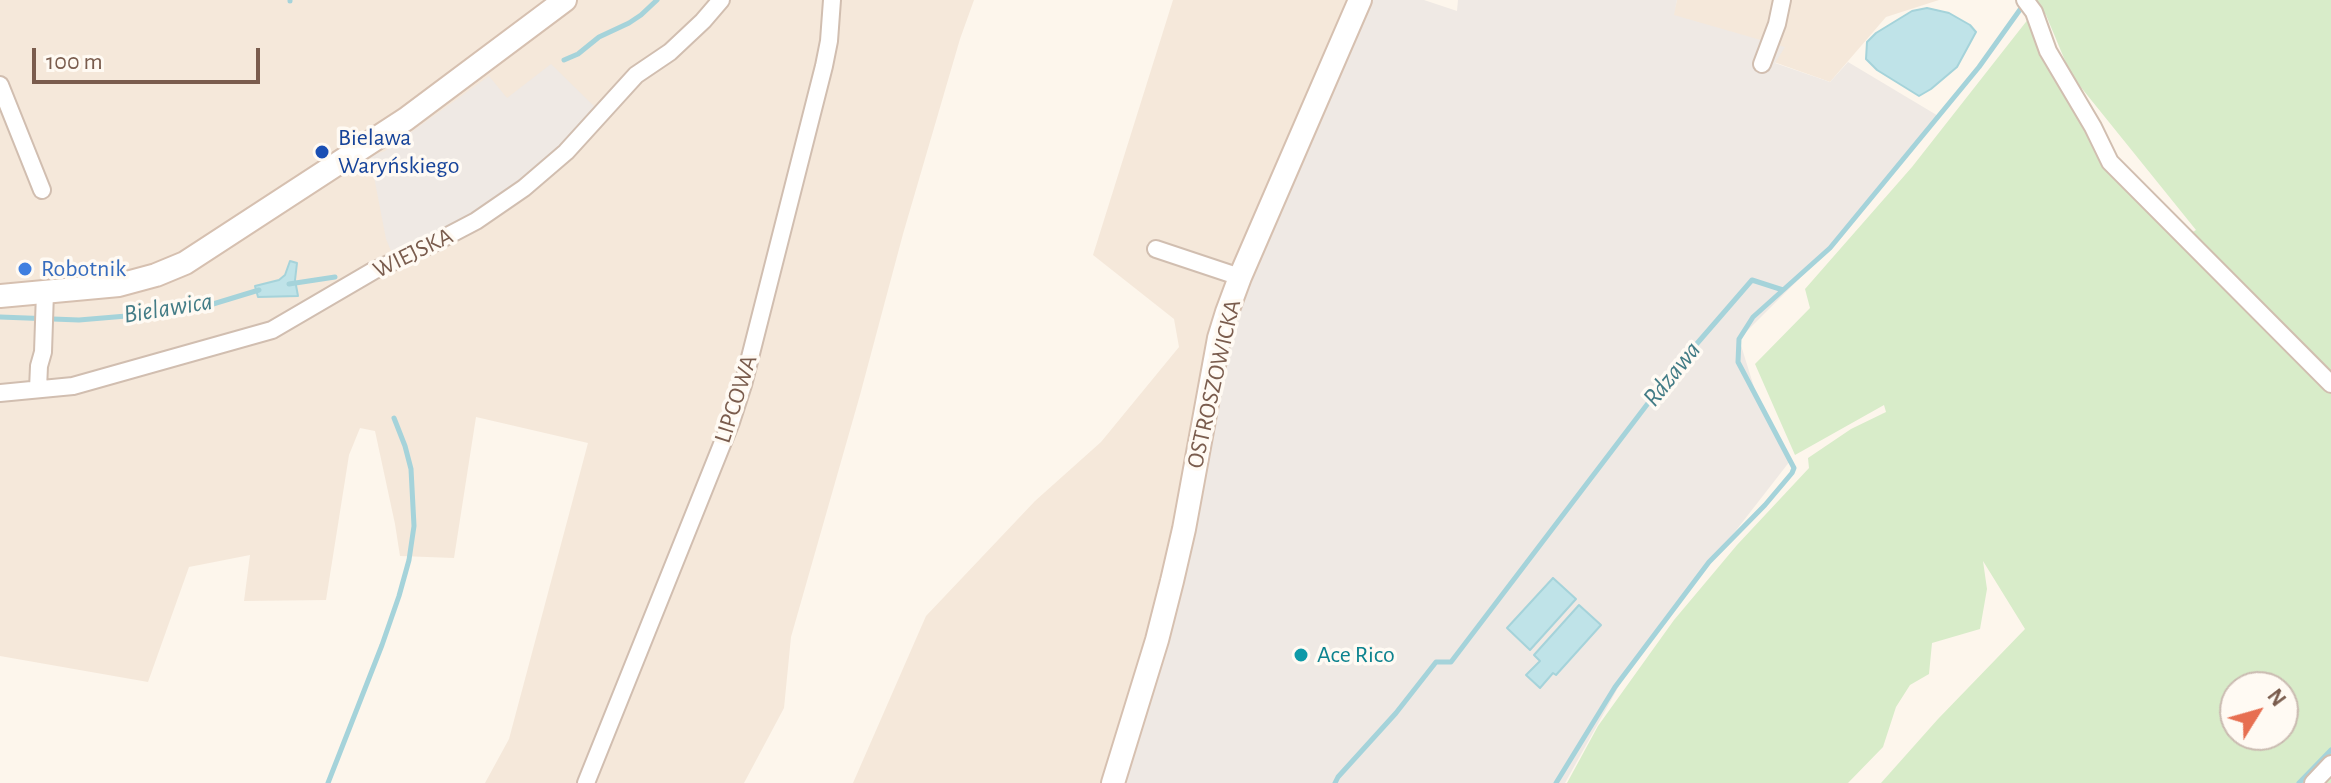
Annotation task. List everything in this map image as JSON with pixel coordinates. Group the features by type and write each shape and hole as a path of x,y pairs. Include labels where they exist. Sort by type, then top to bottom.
{"street":[{"path":"0,296 44,311 161,274 189,261 420,109 565,0"},
{"name":"WIEJSKA","path":"0,393 73,386 272,330 373,271 476,221 524,188 566,152 636,75 670,52 721,0"},
{"name":"LIPCOWA","path":"586,783 720,451 743,385 824,66 832,0"},
{"name":"OSTROSZOWICKA","path":"1113,783 1157,640 1184,529 1219,338 1240,277 1360,0"},
{"path":"1762,64 1782,0"},
{"path":"2028,4 2048,51 2110,162 2331,384"},
{"path":"0,85 42,190"},
{"path":"1156,249 1240,277"},
{"path":"38,389 44,311"},
{"path":"2313,783 2331,764"}],"shaded area":[{"path":"0,0 974,0 903,234 791,637 784,708 744,783 485,783 509,739 588,443 476,417 454,558 400,556 375,431 360,428 349,455 326,600 244,601 250,555 189,567 148,682 0,656"},
{"path":"1173,0 1371,0 1350,22 1112,783 853,783 926,616 1035,501 1101,442 1179,347 1174,319 1093,255"},
{"path":"1371,0 1424,0 1457,11 1458,0 1677,0 1674,15 1785,47 1775,63 1830,82 1848,62 1940,117 1830,248 1739,339 1759,403 1790,461 1629,668 1565,783 1113,783 1157,640 1209,337 1351,22"},
{"path":"1677,0 1939,0 1886,17 1830,82 1670,25"},
{"path":"551,64 597,109 553,159 473,217 391,251 370,156 385,151 489,76 507,98"}],"green space":[{"path":"2034,0 2331,0 2331,783 1881,783 2025,629 1983,561 1987,589 1980,629 1932,643 1929,674 1910,685 1896,707 1883,747 1848,783 1567,783 1598,726 1674,620 1737,545 1809,468 1808,458 1851,429 1886,412 1884,405 1795,455 1755,364 1810,308 1805,289 1912,167 2029,18 2102,149 2183,238 2196,230 2071,75 2046,15"}],"water":[{"path":"1927,8 1949,13 1976,32 1957,67 1919,96 1877,70 1866,59 1867,42 1912,11"},
{"path":"290,261 297,263 295,280 298,296 258,297 255,286 279,280 285,275"},
{"path":"1553,578 1576,599 1530,650 1507,628"},
{"path":"1579,605 1601,625 1556,675 1553,673 1540,688 1526,675 1540,661 1534,655"}],"waterway":[{"name":"Bielawica","path":"564,60 578,54 599,37 629,23 657,0"},
{"path":"1556,783 1615,687 1709,562 1792,473 1794,468 1738,362 1739,339 1753,317 1830,248 1979,67 2024,4"},
{"name":"Bielawica","path":"289,284 335,277"},
{"name":"Rdzawa","path":"1335,783 1436,662 1451,662 1668,377 1752,280 1783,290"},
{"name":"Bielawica","path":"0,317 79,320 162,313 184,306 213,304 259,290"},
{"path":"328,783 382,645 409,560 414,526 411,469 394,418"},
{"path":"2299,783 2331,750"}],"place":[{"name":"Bielawa Waryńskiego","path":"322,152"},
{"name":"Robotnik","path":"25,269"},
{"name":"Ace Rico","path":"1301,655"}]}
